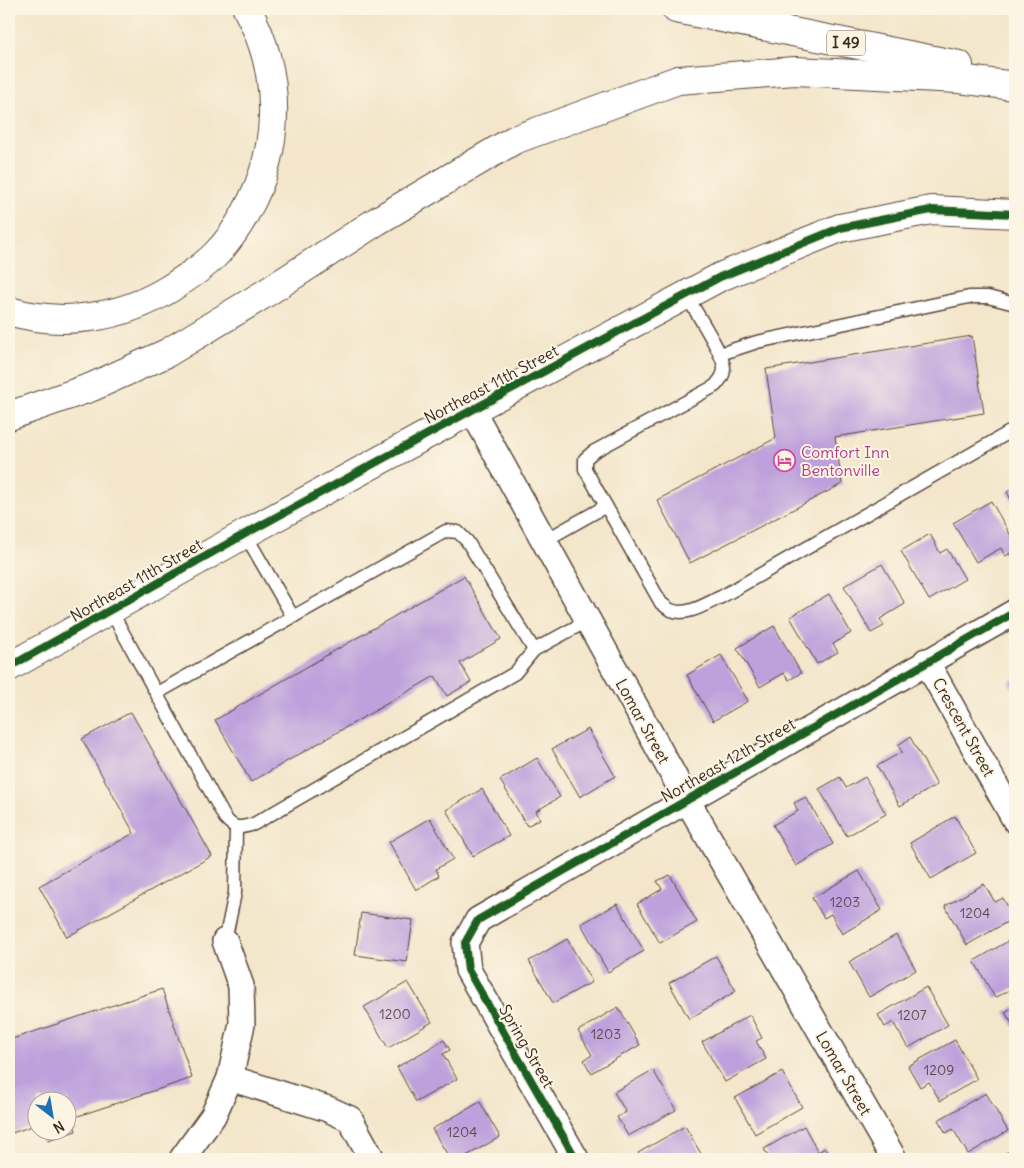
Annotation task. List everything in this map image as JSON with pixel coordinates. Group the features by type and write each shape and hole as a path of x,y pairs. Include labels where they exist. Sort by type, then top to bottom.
{"main road":[{"path":"9,312 57,319 92,318 128,310 160,295 190,276 216,255 238,227 255,196 267,165 273,127 274,103 271,73 262,43 247,9"},
{"name":"I 49","path":"676,9 1015,77"},
{"path":"9,416 92,387 168,353 266,294 377,221 514,140 678,80 795,71 959,79 1015,86"},
{"name":"Northeast 11th Street","path":"9,667 112,611 245,534 720,278 840,228 931,210 1015,214"}],"street":[{"name":"Lomar Street","path":"472,410 687,800 894,1159"},
{"name":"Northeast 12th Street","path":"465,943 478,920 926,661 1015,612"},
{"name":"Crescent Street","path":"926,661 1015,820"},
{"path":"182,1159 213,1116 230,1078 242,1024 241,986 225,941"},
{"name":"Spring Street","path":"465,943 468,970 576,1159"},
{"path":"230,1078 328,1109 350,1119 372,1159"}],"lane":[{"path":"686,295 720,354 725,367 723,377 715,386 593,452 585,460 585,469 661,603 671,610 684,612 698,608 721,596 1015,429"},
{"path":"720,354 757,342 969,297 988,297 1015,304"},
{"path":"544,541 606,506"},
{"path":"157,693 446,531 458,532 467,540 534,650"},
{"path":"245,534 293,617"},
{"path":"112,611 225,818 231,825 240,828 254,824 515,673 534,650 587,621"},
{"path":"225,941 235,892 236,827"}],"building":[{"name":"Comfort Inn Bentonville","path":"972,336 984,413 835,437 842,484 690,563 657,500 776,438 766,369"},
{"path":"1015,487 1015,507 1007,492"},
{"path":"991,501 1015,543 1015,551 1005,556 1001,548 976,562 953,523"},
{"path":"930,534 940,553 947,549 965,579 929,600 901,551"},
{"path":"882,564 905,604 880,619 884,626 871,633 844,586"},
{"path":"464,576 501,639 460,663 471,682 447,696 435,676 251,782 215,720"},
{"path":"829,594 851,633 833,644 838,652 817,664 790,617"},
{"path":"774,626 801,673 789,680 784,673 760,687 737,648"},
{"path":"721,655 748,701 713,721 687,675"},
{"path":"1015,678 1015,694 1008,682"},
{"path":"131,712 212,856 67,937 39,886 134,833 82,739"},
{"path":"588,729 615,776 580,797 552,749"},
{"path":"910,737 937,785 900,806 877,766 902,752 898,745"},
{"path":"537,758 560,797 536,811 540,819 527,826 500,780"},
{"path":"840,777 846,788 865,777 886,814 847,836 819,789"},
{"path":"482,789 509,836 473,856 446,810"},
{"path":"806,797 833,844 796,866 773,825 798,811 794,803"},
{"path":"955,816 976,853 931,879 910,843"},
{"path":"430,818 453,859 436,869 439,876 416,890 389,842"},
{"path":"859,871 882,910 842,934 831,914 824,918 812,898"},
{"path":"670,875 697,922 660,943 637,904 662,889 657,881"},
{"path":"984,884 995,902 1003,898 1014,918 967,945 945,906"},
{"path":"617,904 644,951 608,972 581,924"},
{"path":"361,913 413,920 407,962 355,955"},
{"path":"896,935 916,970 869,997 849,962"},
{"path":"1015,937 1015,987 995,998 974,961"},
{"path":"567,939 592,982 553,1003 529,961"},
{"path":"716,956 736,991 689,1019 669,983"},
{"path":"408,982 432,1022 388,1048 364,1007"},
{"path":"926,987 948,1025 908,1048 893,1022 885,1027 878,1015"},
{"path":"162,989 192,1078 78,1116 78,1090 28,1090 28,1127 9,1134 9,1040"},
{"path":"1015,1006 1015,1029 1005,1012"},
{"path":"618,1007 640,1045 591,1073 584,1060 592,1055 578,1031"},
{"path":"750,1015 762,1038 756,1041 766,1059 725,1082 702,1042"},
{"path":"444,1040 450,1050 443,1054 457,1079 416,1102 397,1067"},
{"path":"955,1040 977,1079 940,1101 929,1082 920,1087 908,1066"},
{"path":"653,1070 676,1110 628,1136 617,1117 626,1112 614,1092"},
{"path":"782,1072 802,1107 755,1134 735,1098"},
{"path":"986,1093 1008,1131 968,1154 953,1129 946,1133 938,1120"},
{"path":"480,1102 500,1137 461,1159 450,1159 432,1129"},
{"path":"685,1126 704,1159 642,1159 638,1153"},
{"path":"804,1126 818,1152 825,1148 831,1159 770,1159 764,1149"},
{"path":"1015,1148 1015,1159 995,1159"}],"cycle path":[{"path":"9,667 245,534 720,277 840,228 931,210 1015,214"},
{"path":"576,1159 468,970 465,943 478,920 1015,612"}],"place":[{"name":"Comfort Inn Bentonville","path":"785,461"}]}
